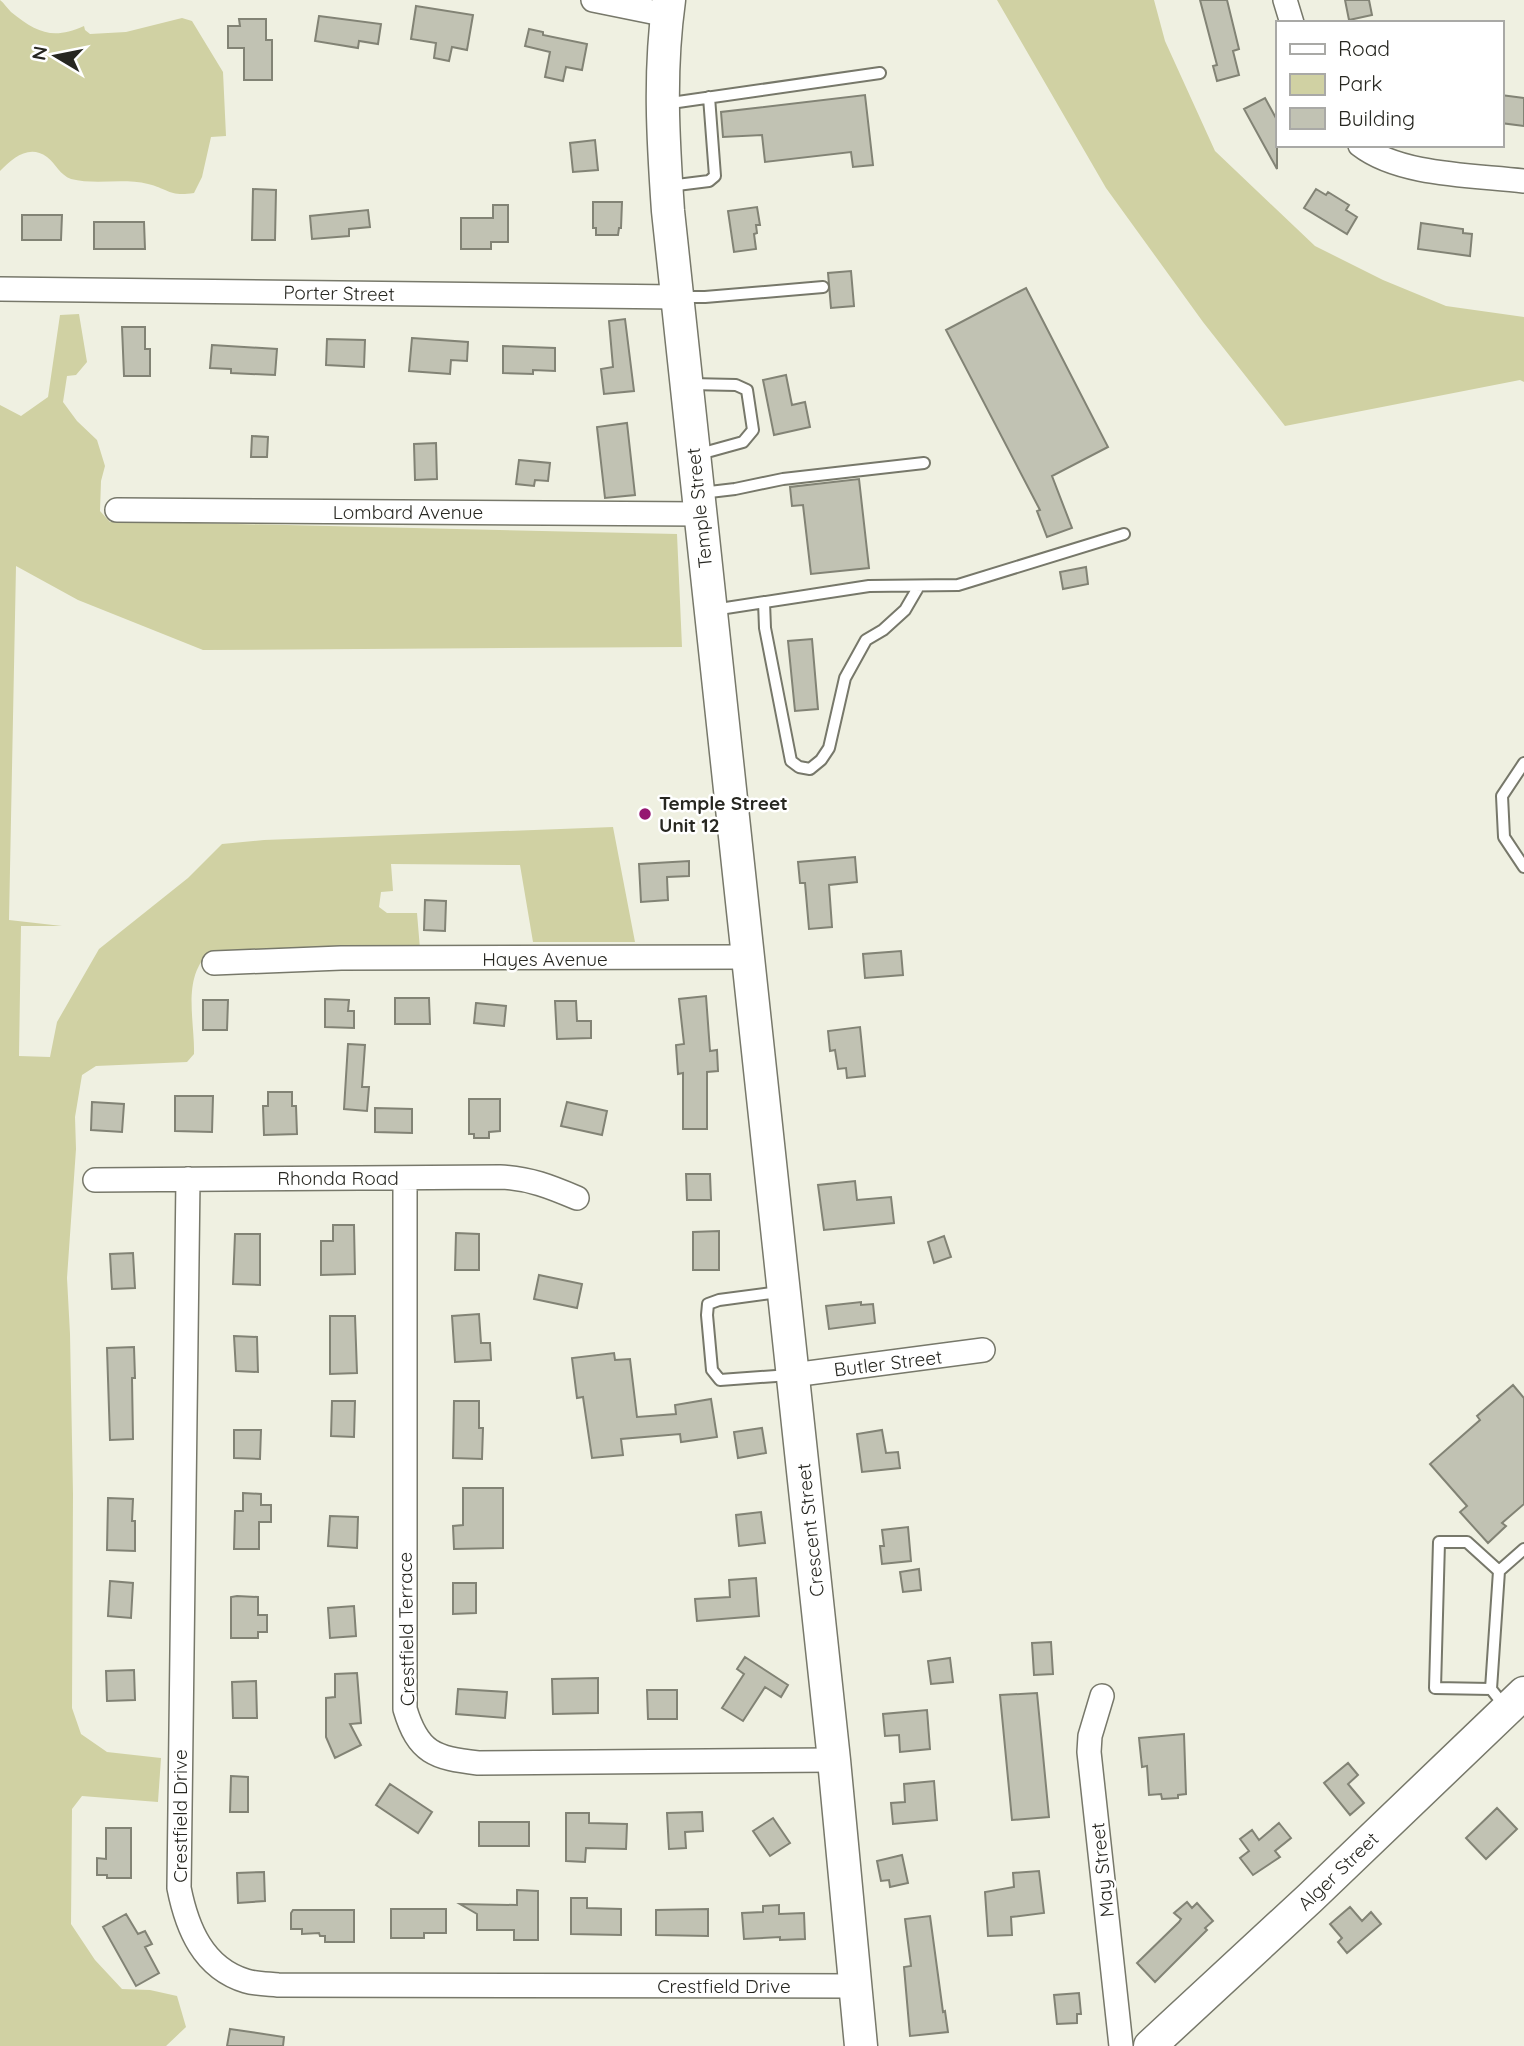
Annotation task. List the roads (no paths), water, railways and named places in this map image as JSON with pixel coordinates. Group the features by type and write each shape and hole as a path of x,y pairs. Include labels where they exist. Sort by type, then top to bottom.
{"main road":[{"name":"Temple Street","path":"668,8 661,104 666,186 754,1015"},
{"name":"Crescent Street","path":"754,1015 834,1760 860,2046"},
{"name":"Alger Street","path":"1150,2046 1310,1898 1507,1697"}],"street":[{"path":"593,0 668,8"},
{"path":"1285,0 1291,21"},
{"path":"1363,147 1380,159 1401,166 1524,181"},
{"name":"Porter Street","path":"0,289 677,297"},
{"name":"Lombard Avenue","path":"117,510 698,504"},
{"name":"Hayes Avenue","path":"214,963 341,958 748,957"},
{"name":"Crestfield Terrace","path":"405,1178 405,1709 411,1730 423,1746 440,1756 478,1762 834,1760"},
{"name":"Rhonda Road","path":"95,1180 522,1178 541,1182 577,1198"},
{"name":"Crestfield Drive","path":"188,1180 179,1888 184,1912 206,1956 223,1970 246,1981 278,1985 856,1986"},
{"name":"Butler Street","path":"793,1375 983,1350"},
{"name":"May Street","path":"1102,1696 1090,1736 1089,1752 1121,2046"}],"lane":[{"path":"661,104 880,73"},
{"path":"666,186 709,181 715,176 709,97"},
{"path":"677,297 705,298 823,287"},
{"path":"686,384 736,385 747,390 753,430 743,442 693,456"},
{"path":"698,504 735,489 783,479 924,463"},
{"path":"710,610 869,586 957,585 1124,534"},
{"path":"764,602 765,628 791,761 799,767 810,769 821,760 829,748 845,678 866,640 883,630 905,610 919,586"},
{"path":"1524,763 1502,796 1504,837 1524,867"},
{"path":"784,1291 708,1304 712,1370 720,1380 793,1375"},
{"path":"1439,1542 1467,1542 1499,1571 1507,1697 1435,1688 1439,1542"},
{"path":"1499,1571 1524,1549"}],"place":[{"name":"Temple Street Unit 12","path":"645,814"}]}
